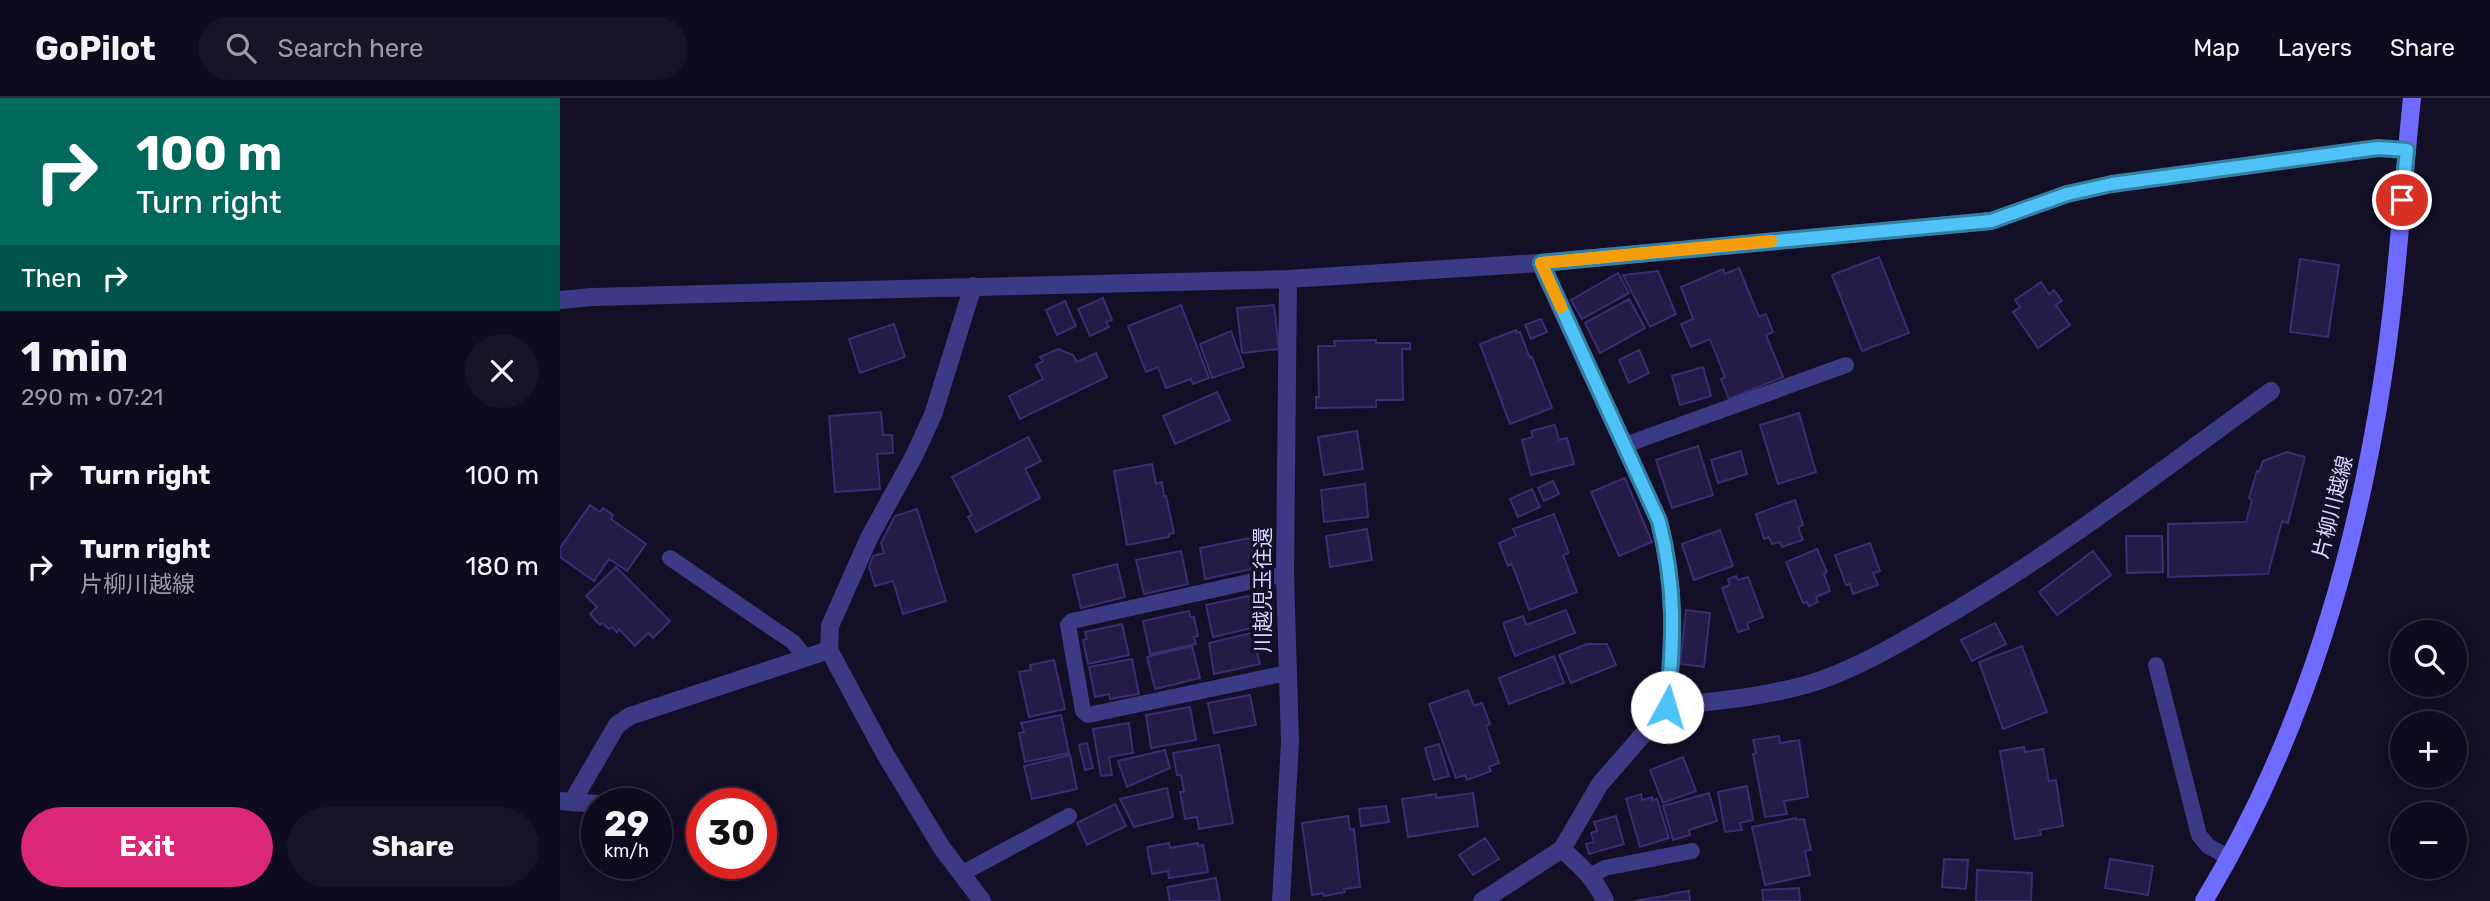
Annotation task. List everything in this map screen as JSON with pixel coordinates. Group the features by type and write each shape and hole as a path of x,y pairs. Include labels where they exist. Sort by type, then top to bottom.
{"main road":[{"name":"片柳川越線","path":"2204,901 2248,826 2287,737 2350,541 2369,457 2382,380 2412,98"}],"street":[{"path":"560,300 1288,279 1541,263 1991,221"},
{"path":"1482,901 1562,849 1600,784 1667,707 1674,648 1669,558 1659,521 1541,263"},
{"name":"川越児玉往還","path":"1281,901 1290,742 1285,574 1288,279"},
{"path":"973,286 933,415 869,538 835,614 830,626 829,650 942,848 982,901"},
{"path":"1667,707 1779,691 1816,682 1869,661 1974,600 2062,544 2272,391"},
{"path":"566,802 617,725 630,716 829,650"},
{"path":"1562,849 1591,876 1600,887 1605,901"}],"lane":[{"path":"1991,221 2067,194 2112,184 2378,148 2407,141"},
{"path":"1625,445 1846,365"},
{"path":"670,558 793,642 806,658"},
{"path":"1285,574 1072,621 1068,625 1083,711 1088,715 1287,673"},
{"path":"2156,665 2199,835 2208,846 2230,858"},
{"path":"961,874 1069,816"},
{"path":"1591,876 1605,868 1692,851"}],"building":[{"path":"1879,257 1909,333 1862,351 1832,275"},
{"path":"2300,259 2339,265 2328,337 2290,332"},
{"path":"1739,268 1759,317 1766,314 1773,332 1766,335 1783,377 1729,399 1721,379 1725,377 1710,339 1691,347 1681,324 1693,319 1681,287 1723,269 1725,274"},
{"path":"1658,271 1676,314 1650,327 1623,275"},
{"path":"1618,273 1629,293 1582,319 1571,300"},
{"path":"2041,282 2049,294 2054,290 2062,301 2056,305 2070,325 2038,348 2013,312 2020,307 2015,300"},
{"path":"1103,298 1112,320 1106,322 1109,327 1090,336 1078,309"},
{"path":"1629,299 1645,328 1600,353 1585,323"},
{"path":"1065,301 1076,326 1057,335 1046,310"},
{"path":"1181,305 1209,378 1193,384 1191,379 1166,388 1158,367 1146,372 1128,326"},
{"path":"1274,305 1279,349 1242,353 1237,308"},
{"path":"1541,319 1547,332 1531,339 1525,325"},
{"path":"894,324 905,357 860,373 849,339"},
{"path":"1516,330 1517,333 1520,332 1530,358 1532,357 1552,408 1510,424 1480,344"},
{"path":"1231,331 1244,367 1212,378 1200,344"},
{"path":"1376,340 1376,343 1410,343 1410,349 1402,349 1403,400 1376,400 1376,407 1316,408 1316,397 1319,397 1318,346 1335,346 1334,341"},
{"path":"1058,349 1073,355 1077,362 1096,353 1107,377 1020,419 1009,396 1043,379 1036,365 1043,361 1040,357"},
{"path":"1639,350 1649,373 1629,383 1619,360"},
{"path":"1703,367 1711,396 1680,405 1672,376"},
{"path":"1217,392 1230,420 1175,444 1163,416"},
{"path":"881,412 883,435 892,435 893,453 877,454 880,489 835,492 829,416"},
{"path":"1799,413 1816,472 1778,484 1760,425"},
{"path":"1555,425 1559,440 1567,438 1574,464 1531,475 1522,440 1533,437 1531,431"},
{"path":"1357,431 1363,469 1324,475 1318,437"},
{"path":"1028,437 1041,461 1025,469 1040,498 976,532 968,517 972,515 952,477"},
{"path":"1698,446 1713,495 1672,508 1656,460"},
{"path":"1741,451 1747,474 1718,483 1711,460"},
{"path":"2287,452 2305,457 2288,523 2282,521 2268,574 2168,577 2168,524 2246,522 2252,500 2249,498 2257,471 2259,472 2263,461"},
{"path":"1152,464 1156,484 1162,482 1174,533 1169,534 1169,537 1127,545 1114,471"},
{"path":"1625,478 1652,542 1619,556 1591,492"},
{"path":"1553,481 1559,494 1544,501 1538,488"},
{"path":"1365,484 1368,517 1324,522 1321,490"},
{"path":"1532,489 1540,507 1518,517 1510,499"},
{"path":"1795,500 1803,525 1798,527 1803,540 1782,547 1780,542 1772,544 1769,537 1764,539 1756,514"},
{"path":"590,505 600,512 603,508 613,515 611,519 646,544 627,571 609,559 594,581 560,557 560,548"},
{"path":"917,509 946,601 903,614 893,581 875,586 869,567 873,556 884,553 881,543 895,516"},
{"path":"1554,514 1569,553 1563,555 1577,592 1529,610 1512,564 1508,566 1499,543 1516,536 1513,529"},
{"path":"1367,529 1372,560 1330,567 1326,536"},
{"path":"1720,530 1733,566 1694,580 1682,544"},
{"path":"2126,536 2162,536 2163,572 2127,573"},
{"path":"1250,538 1253,555 1249,556 1252,569 1205,579 1200,548"},
{"path":"1870,543 1880,571 1873,573 1878,585 1853,594 1850,584 1846,585 1835,555"},
{"path":"1817,549 1827,572 1824,574 1830,591 1816,597 1818,602 1809,606 1807,602 1803,603 1786,562"},
{"path":"1181,551 1188,584 1144,594 1136,560"},
{"path":"2093,551 2111,575 2057,615 2039,592"},
{"path":"1117,564 1125,597 1081,608 1073,575"},
{"path":"616,567 670,621 653,638 648,633 635,646 619,629 617,632 612,627 609,629 602,623 600,625 590,614 597,607 586,596"},
{"path":"1736,576 1738,580 1748,577 1763,617 1747,623 1749,629 1738,632 1722,588 1730,585 1728,579"},
{"path":"1249,596 1251,601 1256,600 1261,624 1213,637 1206,605"},
{"path":"1566,610 1575,633 1515,656 1503,623 1523,616 1526,625"},
{"path":"1686,610 1710,613 1704,667 1680,664"},
{"path":"1189,611 1190,617 1194,617 1198,636 1194,637 1196,644 1150,654 1143,621"},
{"path":"1995,623 2006,644 1972,661 1961,640"},
{"path":"1122,624 1129,655 1088,664 1083,640 1087,639 1085,632"},
{"path":"1252,633 1260,664 1214,674 1209,643"},
{"path":"1587,644 1607,644 1616,665 1571,683 1559,655"},
{"path":"1192,646 1200,678 1155,689 1147,657"},
{"path":"2022,646 2047,712 2003,729 1979,662"},
{"path":"1554,656 1564,683 1509,704 1499,678"},
{"path":"1132,659 1139,694 1110,699 1109,694 1095,697 1089,667"},
{"path":"1054,660 1065,709 1029,717 1019,672 1031,670 1030,665"},
{"path":"1468,690 1474,706 1482,703 1490,724 1486,726 1499,763 1489,767 1491,771 1467,780 1465,775 1456,778 1429,704"},
{"path":"1250,695 1256,725 1214,733 1208,703"},
{"path":"1190,707 1196,740 1151,748 1146,715"},
{"path":"1061,715 1069,753 1025,762 1019,733 1024,732 1021,723"},
{"path":"1129,723 1133,753 1109,757 1112,775 1101,776 1093,729"},
{"path":"1779,736 1780,743 1799,740 1808,797 1784,801 1787,814 1765,817 1753,754 1756,753 1753,740"},
{"path":"1087,743 1093,768 1085,770 1079,745"},
{"path":"1439,744 1449,776 1434,780 1425,748"},
{"path":"1219,745 1233,823 1199,829 1197,817 1185,819 1180,792 1184,792 1181,775 1177,775 1173,753"},
{"path":"2024,747 2025,752 2043,749 2049,781 2056,780 2063,826 2040,830 2041,835 2015,839 2000,751"},
{"path":"1165,750 1170,768 1127,787 1118,761"},
{"path":"1070,755 1077,789 1032,799 1024,766"},
{"path":"1683,757 1696,791 1663,803 1650,770"},
{"path":"1747,786 1753,820 1740,823 1742,830 1725,832 1718,792"},
{"path":"1167,788 1173,817 1134,827 1120,799"},
{"path":"1473,793 1478,826 1408,837 1402,799 1436,794 1436,798"},
{"path":"1709,793 1717,821 1689,830 1690,835 1673,840 1663,806"},
{"path":"1641,794 1642,800 1652,797 1652,800 1657,799 1669,838 1640,847 1626,799"},
{"path":"1115,804 1126,826 1087,845 1077,823"},
{"path":"1386,806 1389,822 1361,826 1359,809"},
{"path":"1348,816 1350,830 1354,829 1360,887 1324,896 1323,893 1312,895 1302,823"},
{"path":"1616,816 1624,844 1589,854 1586,844 1594,842 1591,833 1597,831 1594,822"},
{"path":"1796,818 1804,819 1811,850 1805,851 1810,875 1765,885 1752,827"},
{"path":"1485,838 1499,859 1473,875 1459,855"},
{"path":"1169,843 1170,848 1198,843 1198,846 1203,845 1208,872 1169,878 1168,871 1152,874 1147,847"},
{"path":"1944,859 1968,860 1966,889 1942,887"},
{"path":"2110,859 2153,866 2148,895 2105,888"},
{"path":"1977,870 2032,873 2031,901 1976,901"},
{"path":"1216,878 1220,901 1170,901 1167,887"},
{"path":"1799,888 1800,901 1763,901 1762,890"},
{"path":"1689,891 1690,901 1635,901 1670,894"}],"slow traffic":[{"path":"1561,307 1541,263 1771,241"}],"route":[{"path":"1667,707 1674,648 1669,558 1659,521 1541,263 1991,221 2067,194 2112,184 2378,148 2407,150 2402,200"}]}
